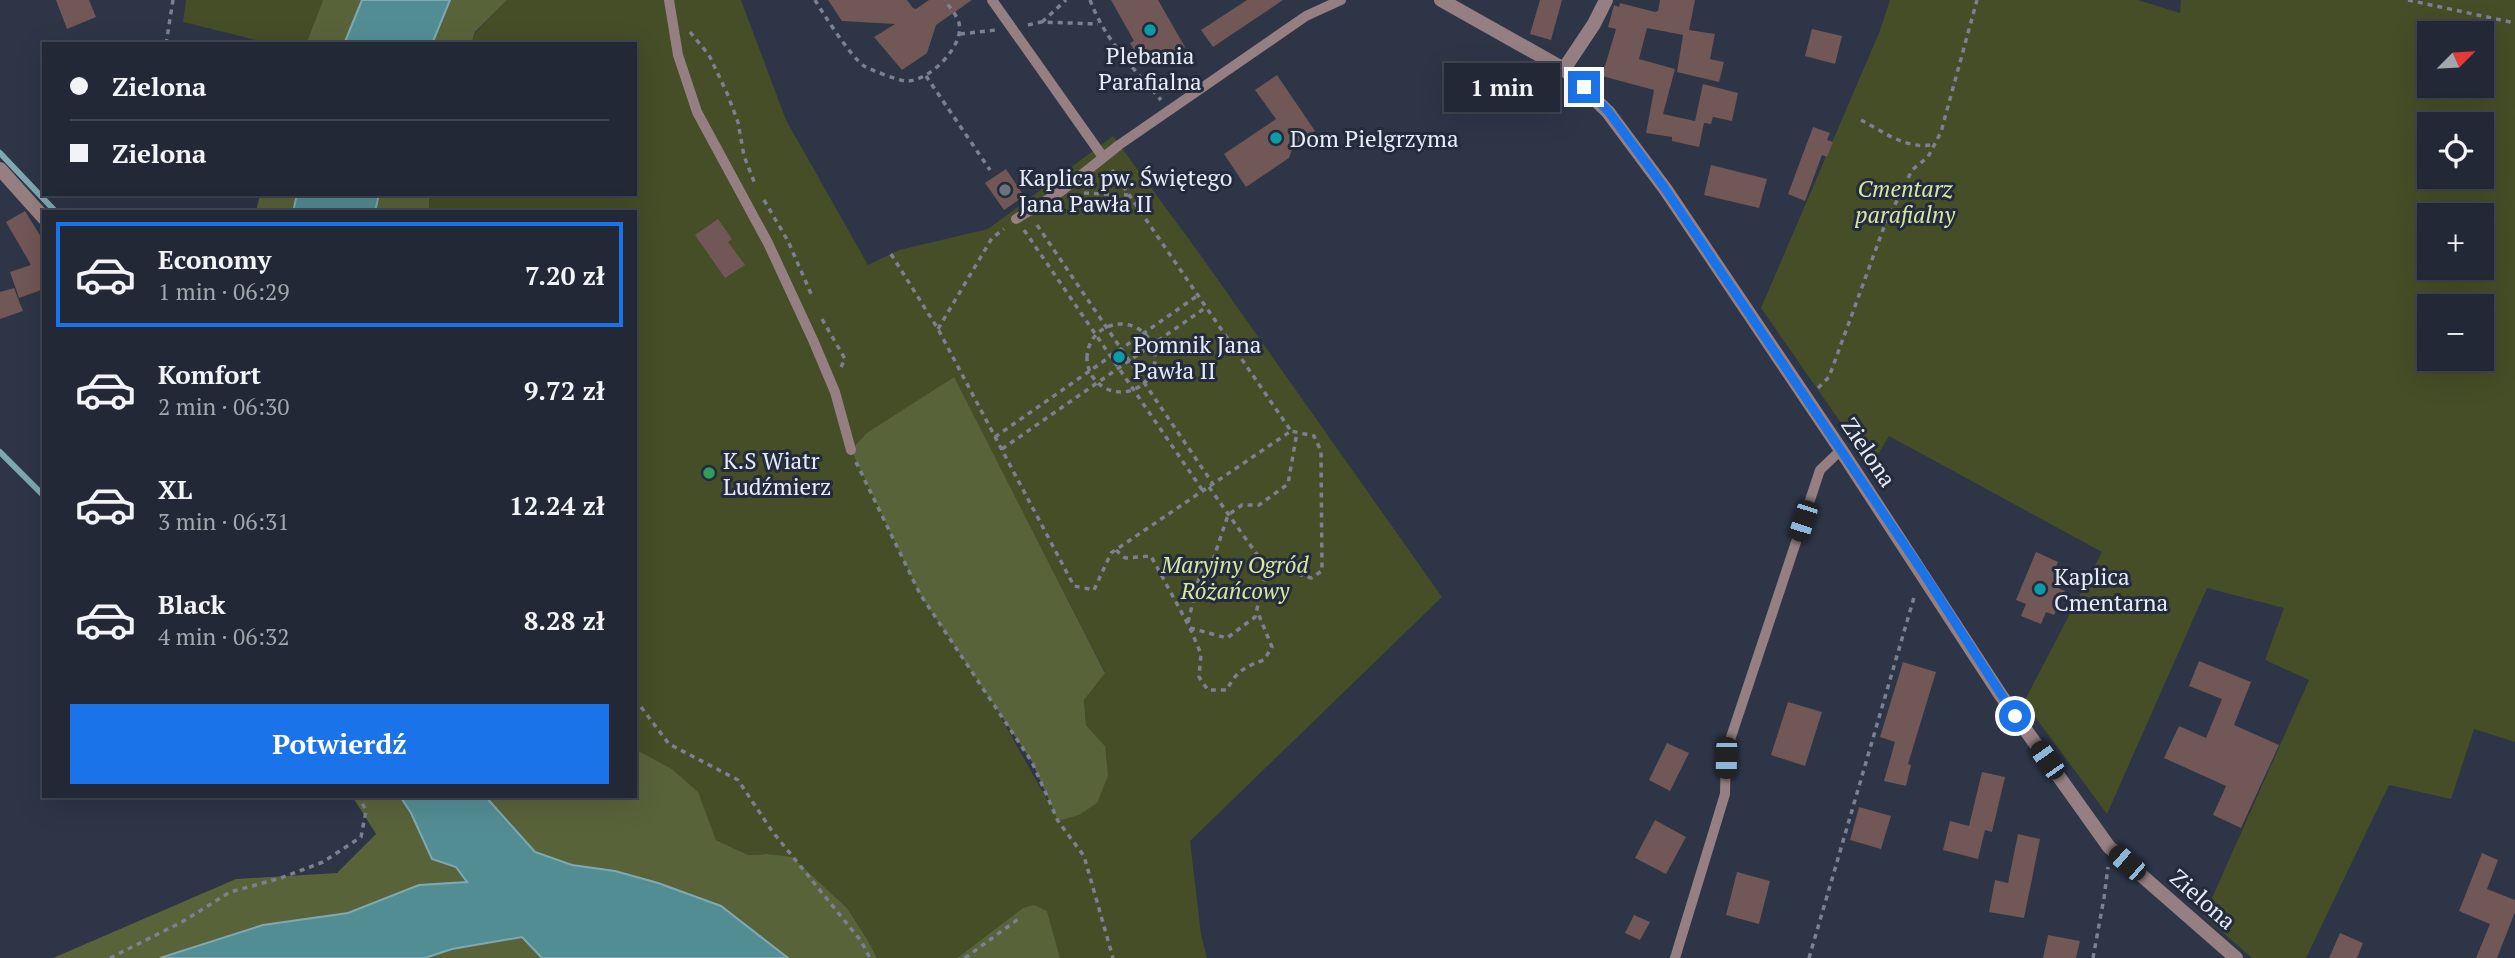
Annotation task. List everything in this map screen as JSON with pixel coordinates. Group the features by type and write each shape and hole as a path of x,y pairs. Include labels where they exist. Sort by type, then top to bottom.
{"street":[{"name":"Zielona","path":"1441,0 1564,69 1608,111 1922,571 2000,694 2109,847 2236,958"},
{"path":"1564,69 1594,24 1606,0"},
{"path":"0,169 42,216"}],"lane":[{"path":"669,0 678,55 697,112 768,243 829,376 850,450"},
{"path":"992,0 1103,157"},
{"path":"1016,219 1060,192 1103,157 1306,16 1341,0"},
{"path":"1675,958 1725,794 1726,752 1820,470 1840,450"}],"path":[{"path":"166,42 173,0"},
{"path":"815,0 863,65 906,81 926,76 952,51 960,34 959,21 945,0"},
{"path":"1041,22 1066,0"},
{"path":"1090,0 1098,24 1108,38 1169,110"},
{"path":"1818,388 1829,377 1884,227 1912,170 1928,157 1941,132 1977,0"},
{"path":"2408,0 2515,23"},
{"path":"672,18 689,31 709,55 738,122 744,156 756,186"},
{"path":"926,76 990,170"},
{"path":"1861,120 1908,145 1935,144"},
{"path":"1103,157 1291,431"},
{"path":"1060,192 1128,195"},
{"path":"762,197 788,240 814,303"},
{"path":"1028,212 1213,484"},
{"path":"938,328 992,238 1016,219 1203,491"},
{"path":"891,254 938,328 1073,586 1094,590 1111,554 1116,550 1291,431 1314,436 1321,451 1322,571 1311,578 1263,563 1209,487"},
{"path":"995,437 1197,296"},
{"path":"1002,449 1205,308"},
{"path":"820,315 845,359 843,365 829,376"},
{"path":"1126,324 1144,333 1152,345 1154,365 1145,383 1133,391 1114,392 1097,383 1089,372 1087,352 1095,335 1106,327 1126,324"},
{"path":"1189,626 1202,570 1212,563 1228,515 1242,505 1259,505 1288,484 1297,432"},
{"path":"850,450 920,594 1032,762 1058,821 1084,856 1112,958"},
{"path":"1116,550 1125,558 1151,556 1201,654 1199,677 1208,690 1227,690 1233,677 1247,665 1264,660 1272,647 1257,611"},
{"path":"1189,626 1227,638 1255,617 1268,565"},
{"path":"1809,958 1922,571"},
{"path":"637,702 669,744 738,780 772,831 861,940 870,958"},
{"path":"110,958 182,922 230,892 281,878 323,862 361,837 366,811 360,798"},
{"path":"2093,958 2104,898 2109,847"},
{"path":"965,958 1021,917"}],"green space":[{"path":"186,0 323,0 307,42 264,42 183,22"},
{"name":"Maryjny Ogród Różańcowy","path":"507,0 741,0 786,120 868,265 899,250 988,229 1113,136 1442,597 1190,841 1201,934 1207,958 1060,958 1047,912 1023,908 957,958 877,958 847,908 792,858 767,854 748,855 716,840 697,792 672,769 637,750 637,210 429,210 429,196 637,196 637,42 472,42 475,33","holes":["953,377 1105,672 1084,700 1086,725 1105,746 1059,821 851,451"]},
{"name":"Cmentarz parafialny","path":"1890,0 2138,0 2180,13 2181,0 2515,0 2515,742 2474,729 2451,799 2389,785 2306,958 2252,958 2204,916 2309,680 2265,660 2284,608 2207,588 2107,814 2024,702 2102,552 1889,436 1871,466 1761,308 1879,33"}],"shaded area":[{"path":"323,0 362,0 345,42 307,42"},
{"path":"362,0 450,0 433,42 345,42"},
{"path":"450,0 507,0 475,32 472,42 433,42"},
{"path":"260,196 297,196 293,210 256,210"},
{"path":"297,196 379,196 375,210 293,210"},
{"path":"379,196 429,196 429,210 375,210"},
{"path":"954,377 1105,673 1084,700 1086,725 1105,746 1108,776 1097,803 1079,815 1058,821 1032,762 920,594 851,450 867,433"},
{"path":"637,750 672,769 698,792 716,840 748,855 792,857 847,908 877,958 788,958 721,906 615,871 572,865 535,852 487,798 637,798"},
{"path":"353,798 401,798 432,859 456,867 468,883 419,885 348,913 263,925 160,958 53,958 236,879 337,873 376,834"},
{"path":"401,798 487,798 535,852 572,865 615,871 658,883 721,906 788,958 542,958 522,937 452,949 425,958 160,958 263,925 348,913 419,885 467,882 456,867 432,859"},
{"path":"1034,905 1047,911 1060,958 957,958 1023,908"},
{"path":"522,937 542,958 425,958 452,949"}],"building":[{"path":"56,0 89,0 96,17 67,29"},
{"path":"828,0 907,0 916,9 929,0 972,0 936,25 927,53 902,70 874,37 895,24 842,21"},
{"name":"Plebania Parafialna","path":"1111,0 1158,0 1185,47 1162,60 1157,50 1140,60 1130,43 1134,41"},
{"path":"1247,0 1283,0 1213,47 1201,30"},
{"path":"1540,0 1562,0 1551,40 1530,34"},
{"path":"1660,0 1695,0 1689,30 1715,34 1710,59 1724,62 1719,82 1677,72 1683,35 1647,28 1639,59 1675,69 1663,114 1695,121 1703,84 1738,93 1732,121 1713,117 1711,124 1704,123 1699,147 1672,141 1672,137 1646,133 1654,90 1602,76 1616,29 1608,27 1614,5 1619,7 1620,3 1655,12 1658,11"},
{"path":"1812,29 1842,36 1835,64 1805,56"},
{"name":"Dom Pielgrzyma","path":"1277,75 1315,131 1293,146 1289,158 1246,187 1224,154 1276,119 1255,90"},
{"path":"1813,127 1830,133 1827,140 1833,142 1827,157 1822,155 1805,201 1788,194"},
{"path":"1711,165 1767,179 1759,208 1704,195"},
{"name":"Kaplica pw. Świętego Jana Pawła II","path":"1006,169 1024,196 1004,210 985,183"},
{"path":"25,211 42,239 42,290 19,298 10,272 31,265 6,222"},
{"path":"718,219 732,239 728,242 745,265 725,278 695,235"},
{"path":"14,288 23,311 0,319 0,292"},
{"name":"Kaplica Cmentarna","path":"2036,552 2058,562 2054,572 2061,575 2056,587 2065,591 2054,615 2046,612 2041,624 2021,616 2026,604 2016,600"},
{"path":"2199,661 2251,682 2234,725 2279,745 2241,828 2213,815 2226,786 2164,758 2179,726 2206,738 2222,699 2189,686"},
{"path":"1903,662 1936,672 1908,764 1911,765 1906,786 1884,781 1895,742 1880,737"},
{"path":"1788,702 1822,712 1805,766 1771,755"},
{"path":"1667,743 1689,753 1670,791 1649,780"},
{"path":"1982,772 2005,777 1992,832 1985,830 1978,859 1943,850 1950,821 1969,826"},
{"path":"1859,807 1891,816 1881,849 1850,840"},
{"path":"1655,820 1686,837 1666,874 1635,858"},
{"path":"2018,834 2040,839 2024,918 1989,912 1995,880 2008,883"},
{"path":"2482,853 2498,860 2487,889 2515,900 2515,912 2497,958 2476,958 2490,924 2459,911"},
{"path":"1737,872 1770,881 1759,924 1726,915"},
{"path":"1634,915 1650,922 1640,940 1625,933"},
{"path":"2340,933 2363,943 2357,958 2329,958"},
{"path":"2048,935 2080,941 2076,958 2043,958"}],"waterway":[{"path":"0,153 54,210"},
{"path":"0,452 42,494"}],"place":[{"name":"Plebania Parafialna","path":"1150,30"},
{"name":"Dom Pielgrzyma","path":"1276,138"},
{"name":"Kaplica pw. Świętego Jana Pawła II","path":"1005,190"},
{"name":"Pomnik Jana Pawła II","path":"1119,357"},
{"name":"K.S Wiatr Ludźmierz","path":"709,473"},
{"name":"Kaplica Cmentarna","path":"2040,589"}],"route":[{"path":"1584,87 1608,111 1666,190 1922,571 2015,716"}]}
